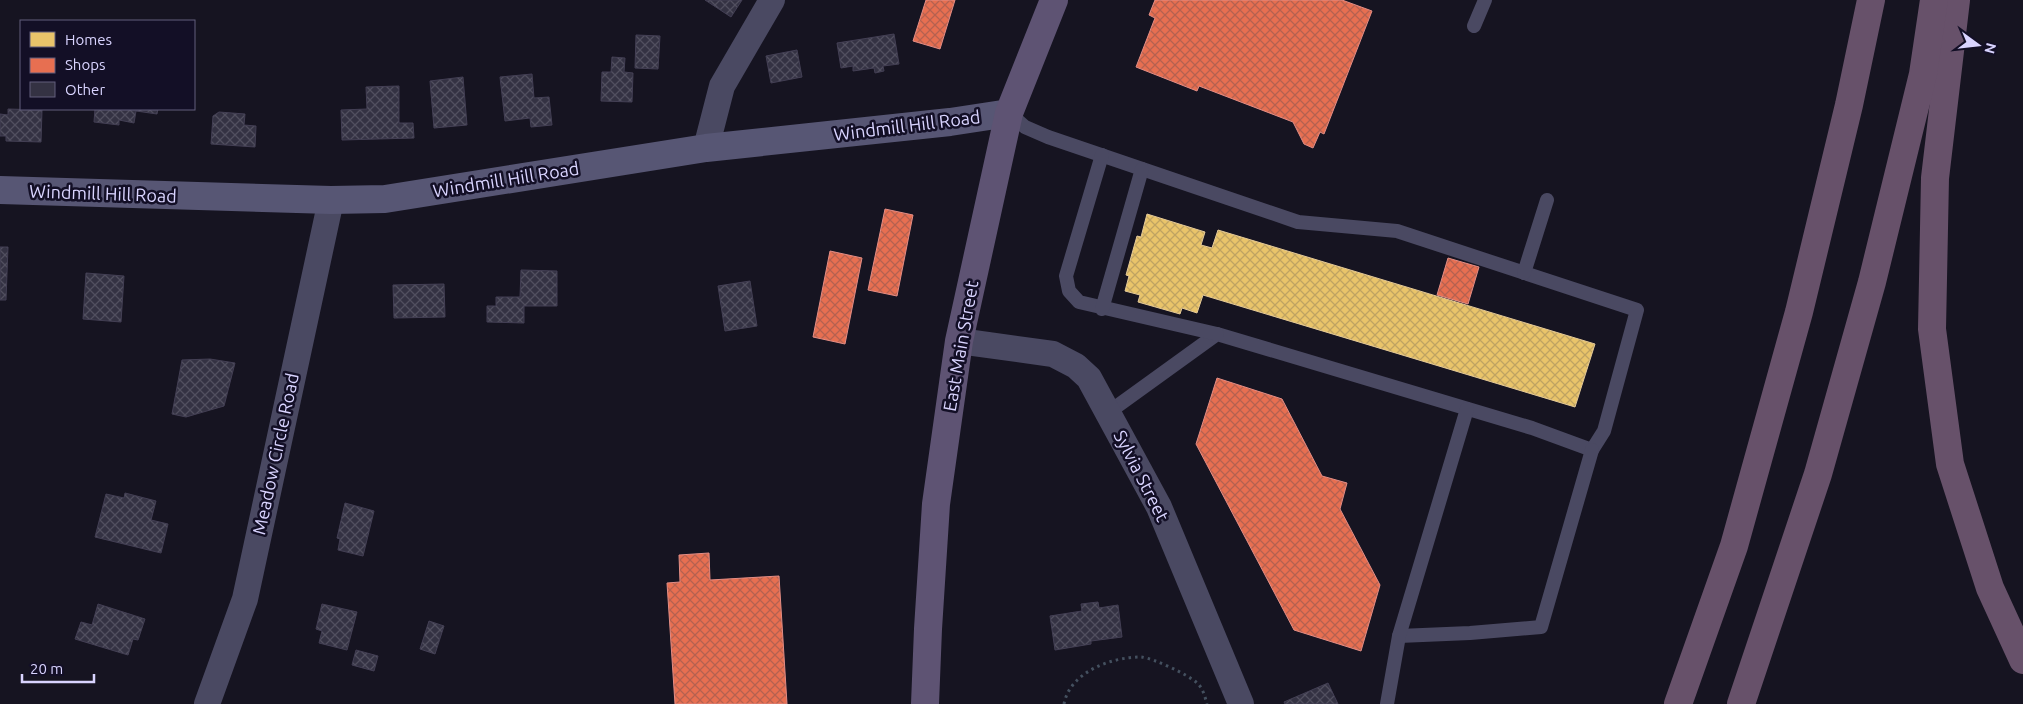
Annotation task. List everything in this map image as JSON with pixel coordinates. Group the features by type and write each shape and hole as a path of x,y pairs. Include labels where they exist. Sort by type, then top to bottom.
{"highway":[{"path":"1678,704 1734,546 1800,312 1849,105 1871,0"},
{"path":"1742,704 1818,474 1872,282 1923,74 1934,0"},
{"path":"1956,0 1935,178 1932,329 1950,464 1990,588 2023,660"}],"main road":[{"name":"East Main Street","path":"925,704 936,504 959,341 1009,113 1054,0"}],"street":[{"path":"706,148 722,86 772,0"},
{"name":"Windmill Hill Road","path":"0,190 331,200 385,199 706,148 940,123 1009,113"},
{"name":"Meadow Circle Road","path":"207,704 245,599 331,200"},
{"name":"Sylvia Street","path":"959,341 1052,354 1065,359 1090,378 1159,507 1241,704"}],"lane":[{"path":"1474,26 1485,0"},
{"path":"1009,113 1025,127 1048,137 1298,222 1397,231 1638,310 1604,431 1592,450 1541,627 1470,634 1399,636"},
{"path":"1102,155 1066,276 1069,291 1079,302 1102,309 1218,334 1532,428 1592,450"},
{"path":"1102,309 1142,169"},
{"path":"1524,273 1547,200"},
{"path":"1109,412 1218,334"},
{"path":"1387,704 1399,636 1467,409"}],"path":[{"path":"1064,704 1070,688 1078,678 1090,670 1109,663 1142,657 1175,670 1197,683 1205,694 1207,704"}],"building: Homes":[{"path":"1147,214 1205,232 1201,245 1212,248 1218,230 1595,344 1575,407 1203,295 1197,313 1182,308 1180,314 1138,302 1140,295 1125,291 1129,276 1126,275 1137,236 1141,237"}],"building: Shops":[{"path":"926,0 955,0 940,49 913,41"},
{"path":"1155,0 1342,0 1372,11 1324,134 1320,132 1313,148 1304,144 1293,122 1199,86 1197,91 1136,67 1155,18 1149,15"},
{"path":"885,209 913,215 897,296 868,290"},
{"path":"830,251 862,258 845,344 813,337"},
{"path":"1448,258 1479,267 1468,304 1437,295"},
{"path":"1217,378 1282,399 1322,476 1347,483 1340,509 1380,585 1361,651 1294,630 1196,444"},
{"path":"709,553 710,580 779,576 787,704 675,704 667,583 680,582 679,555"}],"building: Other":[{"path":"705,0 742,0 731,17"},
{"path":"894,34 899,64 883,66 884,71 875,73 874,68 853,71 853,66 841,68 837,43"},
{"path":"636,35 660,36 658,69 635,68"},
{"path":"797,50 802,77 771,83 766,56"},
{"path":"612,57 625,58 624,72 633,73 632,102 601,101 602,72 611,72"},
{"path":"532,74 534,98 549,97 552,125 531,127 530,118 505,121 500,77"},
{"path":"463,77 467,125 434,128 430,81"},
{"path":"399,86 399,123 413,123 414,138 342,140 341,110 367,109 366,87"},
{"path":"8,109 42,110 41,142 6,141 6,136 0,136 0,114 8,115"},
{"path":"95,110 158,110 157,114 136,111 134,123 119,120 119,125 94,122"},
{"path":"219,112 245,114 244,125 256,126 255,147 211,144 213,116"},
{"path":"0,247 8,247 6,300 0,300"},
{"path":"521,270 557,271 557,306 524,306 524,323 487,322 487,306 496,306 496,297 520,297"},
{"path":"86,273 124,276 121,322 83,319"},
{"path":"750,281 757,326 725,331 718,286"},
{"path":"444,284 445,317 394,318 393,285"},
{"path":"210,359 235,363 224,406 186,417 172,414 182,360"},
{"path":"125,493 156,501 151,520 168,524 161,553 95,537 106,494 124,498"},
{"path":"345,503 374,511 363,556 338,550 340,539 337,538"},
{"path":"1098,602 1099,608 1118,605 1122,637 1091,641 1091,644 1055,650 1050,616 1082,611 1081,604"},
{"path":"98,604 145,619 138,640 133,639 128,655 75,639 81,622 92,625"},
{"path":"322,604 357,612 347,650 319,643 322,631 316,629"},
{"path":"429,621 444,626 435,654 420,649"},
{"path":"356,650 378,656 374,671 352,665"},
{"path":"1328,683 1338,704 1285,704 1284,702"}]}
